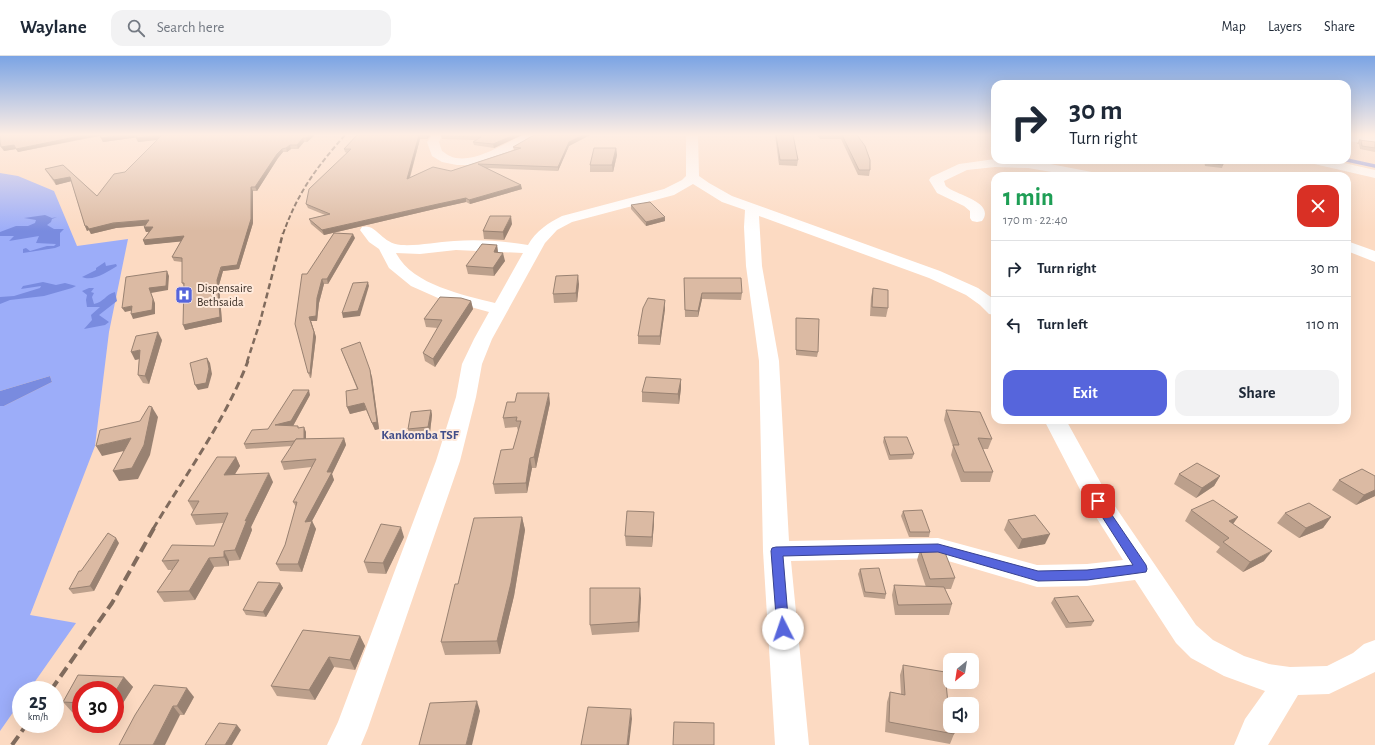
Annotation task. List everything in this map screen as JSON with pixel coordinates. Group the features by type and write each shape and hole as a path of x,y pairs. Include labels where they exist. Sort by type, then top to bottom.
{"street":[{"path":"344,745 352,728 448,461 466,397 472,364 499,309 538,241 552,227 567,219 669,192 687,183 693,177 693,167"},
{"path":"968,167 936,180 942,190 969,203 976,210 977,218"},
{"path":"1042,167 1069,172"},
{"path":"1345,167 1375,174"},
{"path":"693,177 713,192 752,208 922,269 975,293 991,306"},
{"path":"752,208 751,222 754,269 762,304 769,360 776,551 792,745"},
{"path":"367,230 375,240 385,246 409,249 456,245 533,250"},
{"path":"385,246 395,265 415,282 446,295 499,309"},
{"path":"1351,248 1375,257"},
{"path":"1057,424 1098,501 1186,634 1202,649 1235,666 1268,678 1290,681 1329,680 1364,663 1375,653"},
{"path":"776,551 938,548 1038,576 1087,575 1142,569"},
{"path":"1259,740 1290,681"}],"shaded area":[{"path":"0,173 18,176 54,191 77,246 128,239 109,332 95,446 30,615 76,623 35,681 12,681 12,714 0,731 0,406 4,406 52,382 50,376 0,391"},
{"path":"45,215 52,218 57,217 52,219 47,225 54,229 64,229 60,233 60,246 23,253 23,249 26,248 30,251 47,246 54,246 56,244 36,243 39,236 9,241 14,236 0,236 0,232 16,226 28,226 35,223 36,220 24,218"},
{"path":"105,262 106,266 116,264 117,266 95,277 82,277 96,270 96,268"},
{"path":"43,282 56,285 65,283 76,286 44,296 10,300 0,304 0,297 14,296 40,288 41,286 21,289 23,286"},
{"path":"89,288 94,288 91,292 94,293 92,297 94,304 100,302 115,292 117,301 99,315 109,322 105,325 84,329 92,320 91,315 100,307 87,307 87,295 82,291"},
{"path":"50,376 52,382 4,406 0,406 0,391"}],"building":[{"path":"65,167 97,196 114,174 125,172 130,167 268,167 255,187 251,187 251,219 237,265 221,267 217,280 220,317 183,325 184,283 182,283 182,258 172,257 184,236 143,240 153,227 144,227 149,220 113,223 89,229 85,226 70,177 54,180 45,169"},
{"path":"332,167 410,167 407,179 433,167 451,171 463,167 484,167 521,185 469,200 466,198 322,230 309,219 330,214 306,204 309,189"},
{"path":"858,167 870,167 870,170 859,170"},
{"path":"650,202 665,217 646,222 631,205"},
{"path":"490,216 511,216 503,232 483,231"},
{"path":"334,233 353,234 327,279 322,279 317,298 316,316 309,317 314,332 310,373 308,373 295,324 302,274 307,274"},
{"path":"482,244 497,245 494,252 503,253 493,268 466,266"},
{"path":"167,271 166,286 149,288 153,299 152,310 131,314 132,306 122,308 126,277"},
{"path":"578,275 576,293 553,294 556,276"},
{"path":"684,278 741,278 742,293 702,293 698,311 685,310"},
{"path":"368,282 358,311 342,313 353,283"},
{"path":"873,288 888,290 888,308 872,307"},
{"path":"440,297 461,298 471,301 433,359 423,353 442,320 424,319"},
{"path":"648,298 665,300 660,336 638,336 643,308"},
{"path":"796,318 819,319 818,352 796,350"},
{"path":"158,332 145,376 138,375 140,350 131,352 136,336"},
{"path":"360,342 370,370 377,422 372,423 364,403 347,407 346,391 358,389 341,349"},
{"path":"207,358 209,369 206,383 195,385 190,363"},
{"path":"646,377 681,379 678,394 642,392"},
{"path":"293,390 309,390 291,421 275,425 298,426 298,428 304,427 304,439 296,439 295,441 244,444 252,430 268,429"},
{"path":"517,393 549,393 534,457 530,458 526,483 493,484 501,450 513,449 521,421 516,421 517,417 503,418 507,402 515,402"},
{"path":"149,406 152,407 144,445 132,468 113,471 131,438 96,446 100,430 140,421"},
{"path":"431,410 428,427 408,429 411,412"},
{"path":"946,410 980,412 992,439 978,438 993,472 964,472 953,445 959,445"},
{"path":"884,437 907,437 914,454 890,455"},
{"path":"344,438 327,472 332,472 305,522 312,521 298,564 276,564 285,545 297,502 293,502 316,459 281,462 296,439"},
{"path":"217,457 236,457 224,475 269,473 245,521 247,520 235,550 224,551 224,557 209,558 189,591 157,592 179,560 162,561 172,545 214,546 228,513 191,515 199,501 188,501"},
{"path":"1197,463 1220,476 1202,488 1179,474"},
{"path":"1362,469 1375,476 1375,490 1364,495 1339,480"},
{"path":"1213,500 1238,517 1229,521 1272,551 1250,562 1223,542 1229,538 1191,510"},
{"path":"1309,503 1331,517 1306,528 1285,513"},
{"path":"922,510 930,532 910,532 903,511"},
{"path":"627,511 654,512 652,537 625,536"},
{"path":"1035,515 1050,534 1022,539 1008,520"},
{"path":"522,517 511,583 497,641 441,642 455,584 458,584 474,518"},
{"path":"381,524 401,527 383,563 364,562"},
{"path":"108,533 116,538 90,586 69,589 79,571 81,571"},
{"path":"920,550 944,550 955,578 930,579"},
{"path":"879,568 886,594 865,592 860,569"},
{"path":"258,582 280,583 263,612 243,610"},
{"path":"894,585 944,587 952,604 898,605"},
{"path":"590,588 640,588 638,622 590,625"},
{"path":"1078,596 1094,621 1069,623 1054,598"},
{"path":"303,630 360,636 350,660 329,657 309,690 271,686"},
{"path":"903,665 943,672 943,689 947,689 947,697 943,697 943,732 889,722 890,692 905,695"},
{"path":"78,675 124,677 122,681 75,681"},
{"path":"154,685 187,688 177,706 173,706 153,745 119,745 135,715"},
{"path":"72,686 72,702 64,702"},
{"path":"477,701 466,745 419,745 430,703"},
{"path":"588,707 631,709 627,745 581,745"},
{"path":"674,722 714,723 714,745 673,745"},
{"path":"219,723 237,725 225,745 205,745"}],"railway":[{"path":"283,234 295,205 319,167"},
{"path":"247,362 260,322 283,233"},
{"path":"153,529 217,426 239,383 248,361"},
{"path":"57,681 112,603 154,528"},
{"path":"12,745 21,733"}],"place":[{"name":"Dispensaire Bethsaida","path":"184,295"}],"district":[{"name":"Kankomba TSF","path":"420,435"}],"route":[{"path":"783,629 776,551 938,548 1038,576 1087,575 1142,569 1098,501"}]}
